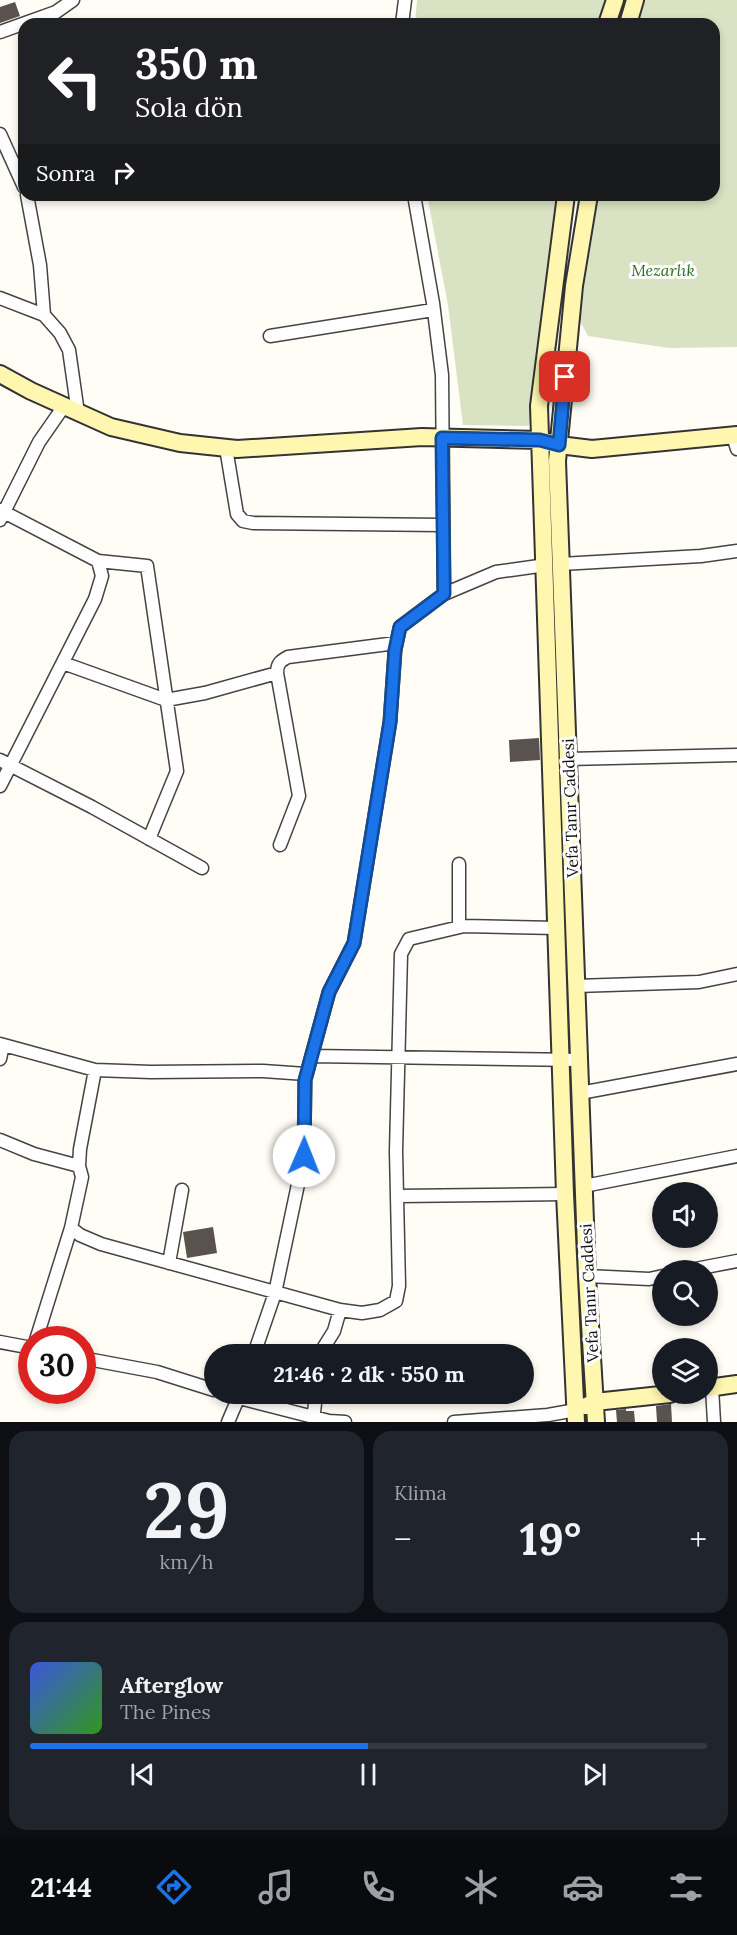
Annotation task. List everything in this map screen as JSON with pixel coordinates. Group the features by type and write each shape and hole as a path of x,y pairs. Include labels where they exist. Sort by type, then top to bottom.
{"main road":[{"path":"609,18 615,0"},
{"path":"630,18 635,0"},
{"name":"Vefa Tanır Caddesi","path":"565,201 539,406 568,759 587,1276 596,1422"},
{"name":"Vefa Tanır Caddesi","path":"576,1416 565,1194 557,928 553,565 557,461 574,286 588,201"},
{"path":"0,374 31,392 111,427 180,442 237,449 422,437 540,440 559,445 592,448 736,440"},
{"path":"718,1387 737,1384"},
{"path":"576,1416 595,1402 652,1396"}],"street":[{"path":"39,18 56,12 73,0"},
{"path":"403,18 405,0"},
{"path":"0,32 18,26"},
{"path":"0,134 18,174"},
{"path":"28,201 40,265 44,315"},
{"path":"415,201 434,310 442,375 444,594"},
{"path":"0,298 44,315 60,333 69,350 71,410 39,442 1,514 98,561 147,566 177,771 149,839"},
{"path":"270,336 434,310"},
{"path":"226,448 237,514 243,521 443,525"},
{"path":"257,1344 275,1293 304,1156 306,1074 329,992 354,943 390,722 396,643 400,627 444,594 496,572 553,565 701,556 737,551"},
{"path":"0,786 5,763 63,663 95,599 102,576 98,561"},
{"path":"280,844 299,796 277,666 288,657 396,643"},
{"path":"63,663 166,700 205,693 277,673"},
{"path":"568,759 737,754"},
{"path":"5,763 202,868"},
{"path":"459,864 459,927"},
{"path":"71,1228 80,1235 101,1244 340,1310 362,1313 380,1310 396,1301 399,1286 397,1058 402,954 405,946 409,939 459,927 557,928"},
{"path":"576,986 699,982 737,974"},
{"path":"0,1059 2,1044 95,1070 263,1071 306,1074"},
{"path":"312,1056 579,1060"},
{"path":"580,1093 737,1064"},
{"path":"40,1326 71,1228 81,1177 80,1149 95,1070"},
{"path":"0,1140 34,1154 79,1166"},
{"path":"584,1185 737,1156"},
{"path":"169,1263 182,1190"},
{"path":"397,1196 565,1194"},
{"path":"718,1265 737,1261"},
{"path":"587,1276 652,1278"},
{"path":"326,1344 334,1332 340,1310"},
{"path":"0,1342 18,1345"},
{"path":"96,1361 157,1372 204,1387"},
{"path":"228,1422 236,1404"},
{"path":"265,1404 314,1420 345,1422"},
{"path":"314,1420 315,1404"},
{"path":"712,1404 714,1422"},
{"path":"454,1422 548,1415 576,1416"}],"green space":[{"path":"417,0 612,0 606,18 416,18"},
{"name":"Mezarlık","path":"645,0 737,0 737,347 669,348 588,336 579,319 598,201 720,201 720,18 640,18"},
{"path":"428,201 560,201 529,426 463,425 448,305"}],"building":[{"path":"15,2 20,16 0,23 0,7"},
{"path":"539,738 540,760 510,762 509,740"},
{"path":"213,1227 217,1253 187,1258 183,1232"},
{"path":"671,1404 672,1422 657,1422 656,1406"},
{"path":"626,1409 626,1411 634,1411 635,1422 617,1422 616,1410"}],"route":[{"path":"304,1156 305,1080 329,992 354,943 390,722 395,650 400,627 444,594 442,438 540,440 559,445 565,377"}]}
